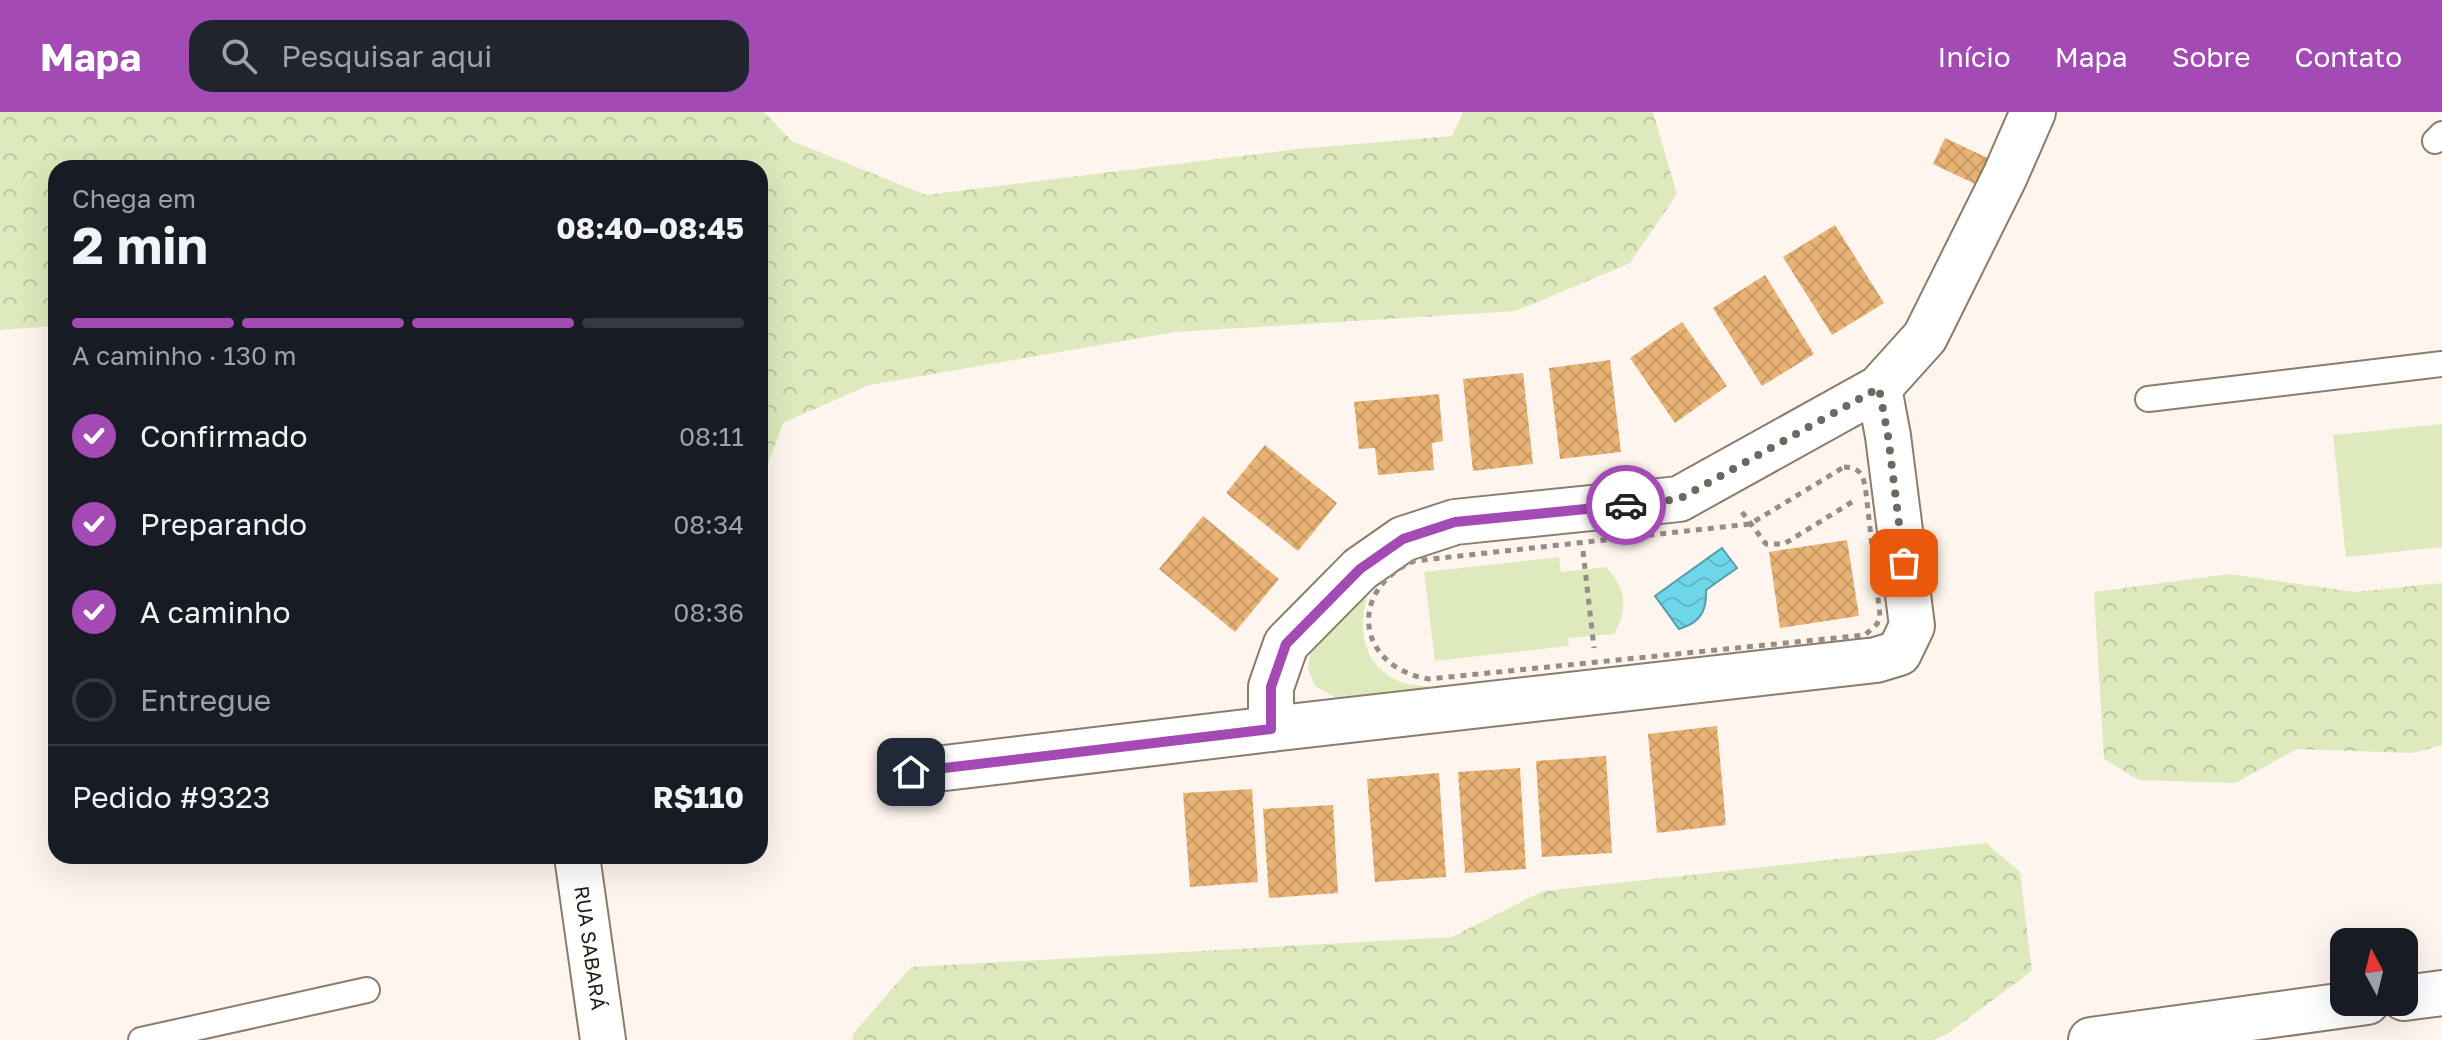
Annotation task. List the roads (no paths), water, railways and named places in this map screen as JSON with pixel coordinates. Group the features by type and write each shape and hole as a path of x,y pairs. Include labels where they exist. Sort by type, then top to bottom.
{"street":[{"path":"1271,729 1271,687 1286,644 1360,569 1403,539 1455,522 1679,499 1879,388 1925,337 2005,176 2033,112"},
{"path":"911,772 1876,660 1899,653 1912,626 1879,388"},
{"name":"RUA SABARÁ","path":"578,864 603,1040"},
{"path":"2418,996 2442,993"},
{"path":"2091,1040 2330,1007"}],"lane":[{"path":"2148,399 2442,364"},
{"path":"141,1040 367,990"}],"water":[{"path":"1722,548 1737,568 1706,590 1701,615 1679,629 1655,596"}]}
